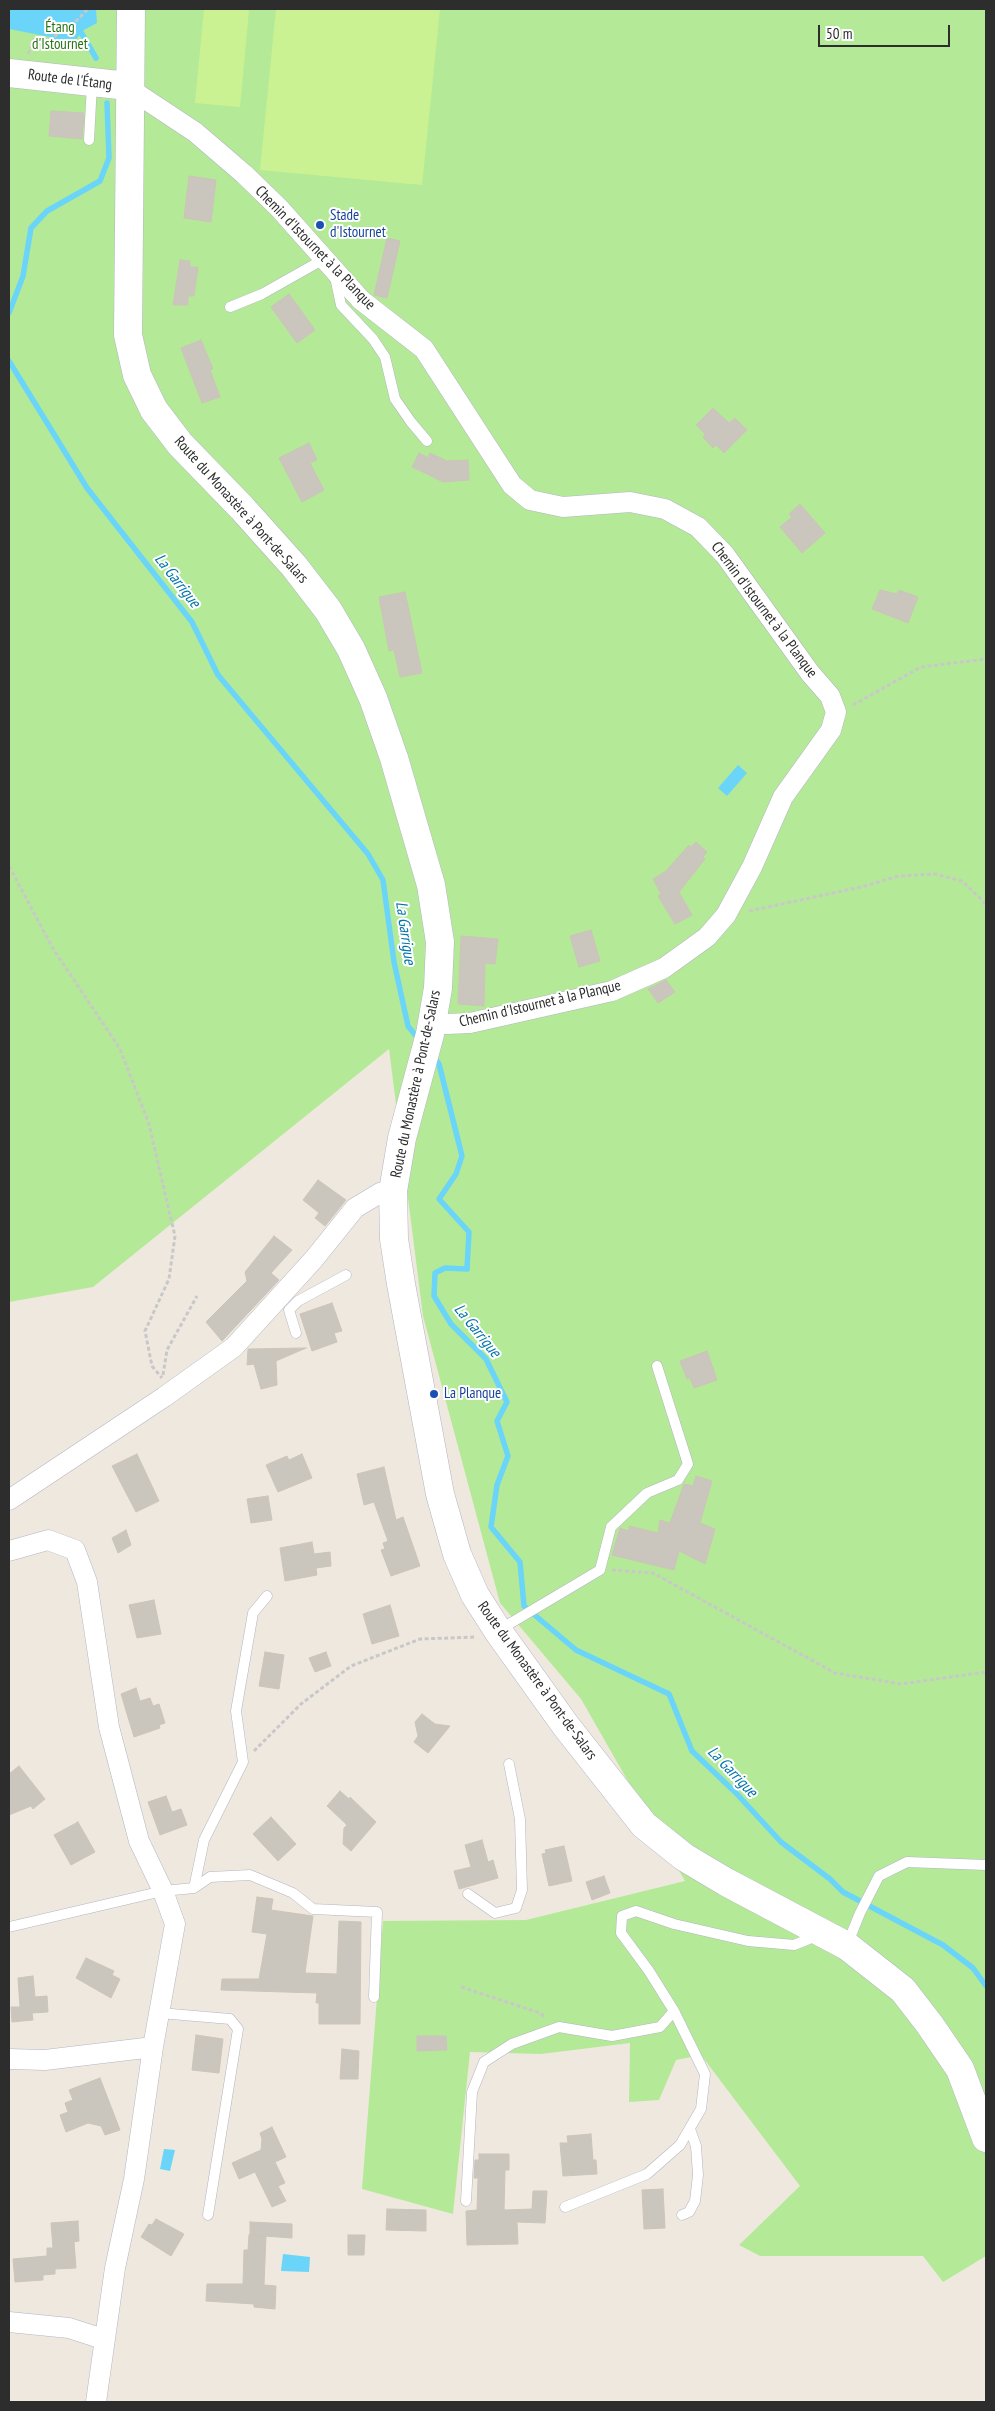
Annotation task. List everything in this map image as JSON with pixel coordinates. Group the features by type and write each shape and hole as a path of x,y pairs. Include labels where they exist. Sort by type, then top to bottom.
{"street":[{"name":"Route du Monastère à Pont-de-Salars","path":"131,9 129,62 128,335 137,375 154,410 175,437 294,566 328,610 355,658 373,698 394,758 431,885 440,942 438,988 431,1028 402,1138 393,1191 394,1238 440,1494 457,1554 475,1595 507,1625 566,1726 644,1825 684,1857 726,1882 847,1946 903,1990 960,2069 986,2138"},
{"name":"Route de l'Étang","path":"9,73 130,89"},
{"name":"Chemin d'Istournet à la Planque","path":"130,89 195,132 244,174 361,300 424,350 512,485 530,500 563,507 630,502 665,510 698,527 725,555 810,672 830,696 836,712 831,730 783,797 752,867 726,915 706,937 664,968 612,990 470,1023 447,1024 431,1028"},
{"path":"9,1500 78,1452 163,1388 234,1346 314,1260 355,1208 380,1192 393,1191"},
{"path":"9,1551 48,1540 75,1550 87,1582 109,1727 139,1841 163,1891 175,1924 153,2047 134,2179 114,2268 96,2402"},
{"path":"9,2059 45,2060 153,2047"},
{"path":"9,2322 69,2328 103,2339"}],"lane":[{"path":"89,140 92,83"},
{"path":"230,307 328,264 341,305 374,339 385,357 395,399 411,422 427,440"},
{"path":"296,1333 289,1310 298,1301 346,1275"},
{"path":"507,1625 600,1570 610,1527 647,1493 678,1480 688,1464 657,1366"},
{"path":"194,1888 204,1840 243,1762 236,1711 253,1613 267,1596"},
{"path":"468,1894 495,1913 516,1908 522,1890 520,1819 509,1764"},
{"path":"847,1946 860,1913 879,1876 907,1862 986,1866"},
{"path":"9,1927 163,1891 194,1888 210,1877 250,1875 293,1893 313,1909 377,1912 374,1997"},
{"path":"565,2207 647,2174 680,2145 701,2109 705,2074 674,2011 650,1971 621,1933 622,1916 636,1911 674,1924 748,1941 794,1945 809,1939 817,1930"},
{"path":"466,2201 472,2092 484,2062 512,2044 558,2027 612,2036 660,2026 674,2011"},
{"path":"160,2013 230,2019 238,2029 208,2214"},
{"path":"682,2216 689,2212 695,2201 698,2174 696,2146 690,2129"}],"path":[{"path":"33,46 35,37 49,40 74,23 88,9"},
{"path":"836,712 863,700 921,667 986,659"},
{"path":"9,866 52,947 120,1049 150,1124 175,1236 169,1279 145,1331 152,1366 163,1388"},
{"path":"726,915 768,908 899,876 935,874 962,882 983,901 986,907"},
{"path":"163,1388 167,1350 197,1296"},
{"path":"600,1570 653,1573 834,1673 902,1684 986,1672"},
{"path":"243,1762 301,1704 351,1666 420,1640 480,1637 507,1625"},
{"path":"461,1987 540,2013 558,2027"}],"green space":[{"name":"Étang d'Istournet","path":"9,9 986,9 986,2256 943,2282 923,2256 760,2256 739,2245 800,2186 701,2055 676,2060 659,2100 629,2102 630,2043 541,2054 470,2052 453,2214 362,2189 383,1921 526,1920 685,1881 581,1699 500,1603 423,1316 389,1049 93,1287 9,1302"},
{"path":"204,9 249,10 240,107 195,103"},
{"path":"276,9 440,9 422,185 260,170"}],"water":[{"path":"9,9 96,9 97,23 82,31 72,46 51,41 50,37 9,29"},
{"path":"738,765 747,773 727,796 718,788"},
{"path":"164,2149 175,2150 170,2171 160,2169"},
{"path":"283,2254 310,2257 309,2272 281,2271"}],"building":[{"path":"51,111 84,113 82,139 49,136"},
{"path":"189,176 216,180 211,222 184,218"},
{"path":"387,238 400,241 387,298 374,295"},
{"path":"180,260 190,261 190,267 198,267 194,296 188,296 188,305 173,305"},
{"path":"289,294 315,330 297,343 271,307"},
{"path":"201,340 213,369 210,370 220,397 202,403 181,348"},
{"path":"713,408 729,423 735,418 747,430 724,453 716,445 713,448 703,437 705,434 696,425"},
{"path":"309,443 317,460 310,463 324,490 302,502 279,458"},
{"path":"419,453 428,458 430,453 447,461 468,460 469,480 443,482 412,467"},
{"path":"800,504 825,533 802,553 780,527 792,517 789,514"},
{"path":"880,590 897,594 899,590 918,597 908,623 872,609"},
{"path":"405,592 422,673 400,677 394,650 389,651 379,597"},
{"path":"696,842 707,852 703,857 705,859 679,892 692,915 675,924 658,896 661,894 653,879 666,871 689,845 691,847"},
{"path":"591,930 600,961 579,967 570,936"},
{"path":"461,936 498,939 495,964 485,963 484,1006 458,1004"},
{"path":"666,980 675,992 658,1003 648,989"},
{"path":"318,1180 346,1200 325,1226 315,1218 319,1213 303,1200"},
{"path":"274,1236 292,1250 271,1273 279,1280 222,1341 206,1322 247,1281 245,1272"},
{"path":"332,1303 342,1331 334,1333 337,1342 312,1351 300,1314"},
{"path":"306,1348 276,1361 277,1385 261,1389 254,1364 247,1365 248,1349"},
{"path":"707,1351 717,1380 694,1388 690,1378 687,1379 680,1361"},
{"path":"137,1454 159,1501 136,1512 112,1466"},
{"path":"302,1454 312,1478 278,1492 266,1465 287,1456 289,1460"},
{"path":"384,1467 396,1520 403,1517 420,1566 391,1576 381,1550 385,1549 383,1543 388,1541 374,1502 364,1505 357,1474"},
{"path":"696,1476 712,1481 700,1523 715,1529 705,1564 679,1551 674,1570 612,1555 620,1528 629,1531 629,1526 658,1533 660,1520 670,1523 684,1484 693,1486"},
{"path":"268,1496 272,1520 251,1523 247,1499"},
{"path":"126,1530 131,1545 118,1553 112,1538"},
{"path":"312,1542 314,1554 330,1552 331,1566 316,1568 317,1575 285,1581 280,1548"},
{"path":"154,1600 161,1634 137,1638 129,1605"},
{"path":"390,1605 399,1636 372,1644 363,1614"},
{"path":"265,1652 284,1655 279,1689 259,1686"},
{"path":"326,1652 331,1666 315,1672 309,1658"},
{"path":"136,1688 140,1701 150,1698 153,1706 159,1704 165,1723 159,1725 160,1728 134,1737 121,1694"},
{"path":"422,1714 435,1724 450,1726 428,1753 414,1742 418,1736 415,1722"},
{"path":"19,1766 45,1799 33,1809 31,1806 9,1815 9,1774"},
{"path":"340,1791 349,1799 350,1797 376,1822 351,1851 343,1844 344,1828 347,1825 327,1806"},
{"path":"166,1796 172,1812 181,1809 187,1825 160,1835 148,1802"},
{"path":"271,1817 296,1844 278,1861 253,1834"},
{"path":"78,1822 95,1852 71,1865 54,1835"},
{"path":"482,1840 488,1862 493,1860 498,1878 459,1889 454,1871 471,1867 465,1845"},
{"path":"564,1846 572,1881 549,1886 542,1854 546,1853 545,1850"},
{"path":"604,1876 610,1893 592,1900 586,1882"},
{"path":"257,1897 273,1899 271,1910 313,1916 305,1973 337,1974 339,1921 361,1922 360,2024 319,2024 319,2003 316,2003 317,1993 221,1990 222,1979 259,1979 267,1934 252,1932"},
{"path":"86,1958 114,1971 112,1975 120,1979 111,1998 76,1978"},
{"path":"33,1976 35,1997 47,1996 48,2012 32,2013 33,2020 12,2022 11,2007 20,2007 18,1978"},
{"path":"196,2035 223,2039 219,2073 192,2070"},
{"path":"417,2036 446,2036 447,2050 417,2051"},
{"path":"342,2049 359,2051 358,2079 340,2079"},
{"path":"100,2078 120,2130 105,2135 101,2126 88,2123 66,2132 60,2115 68,2112 65,2103 73,2100 69,2090"},
{"path":"272,2127 286,2157 275,2162 285,2183 278,2186 286,2201 272,2207 255,2172 239,2179 232,2163 261,2150 262,2139 260,2133"},
{"path":"591,2134 593,2160 596,2160 597,2174 563,2176 560,2143 568,2143 567,2136"},
{"path":"479,2154 509,2154 509,2170 505,2170 504,2210 532,2209 533,2191 547,2191 545,2223 517,2222 518,2244 467,2245 466,2211 477,2210 478,2178 474,2178 475,2160 479,2160"},
{"path":"663,2189 665,2228 644,2229 642,2190"},
{"path":"387,2209 426,2210 426,2231 386,2230"},
{"path":"156,2219 184,2234 171,2256 141,2237 149,2224 152,2225"},
{"path":"78,2221 79,2241 74,2242 76,2268 55,2269 55,2274 43,2275 43,2280 15,2282 13,2259 47,2256 47,2248 53,2248 51,2223"},
{"path":"250,2222 292,2224 292,2238 250,2235"},
{"path":"249,2235 266,2236 264,2285 276,2286 275,2309 254,2307 254,2304 206,2301 207,2284 243,2284 244,2250 248,2250"},
{"path":"348,2235 365,2235 364,2255 348,2255"}],"waterway":[{"name":"La Garrigue","path":"78,27 96,58"},
{"name":"La Garrigue","path":"9,313 23,276 31,228 47,211 100,181 109,158 107,103"},
{"name":"La Garrigue","path":"9,361 87,488 192,622 218,675 368,854 383,880 394,962 408,1026 420,1041"},
{"name":"La Garrigue","path":"433,1056 439,1064 462,1156 456,1174 439,1199 469,1232 467,1269 445,1268 435,1273 434,1296 451,1324 486,1359 507,1402 497,1421 508,1456 497,1485 491,1527 520,1562 524,1606 576,1650 669,1694 692,1751 736,1793 781,1842 830,1879 843,1892 943,1945 973,1968 986,1986"}],"place":[{"name":"Stade d'Istournet","path":"320,225"},
{"name":"La Planque","path":"434,1394"}]}
